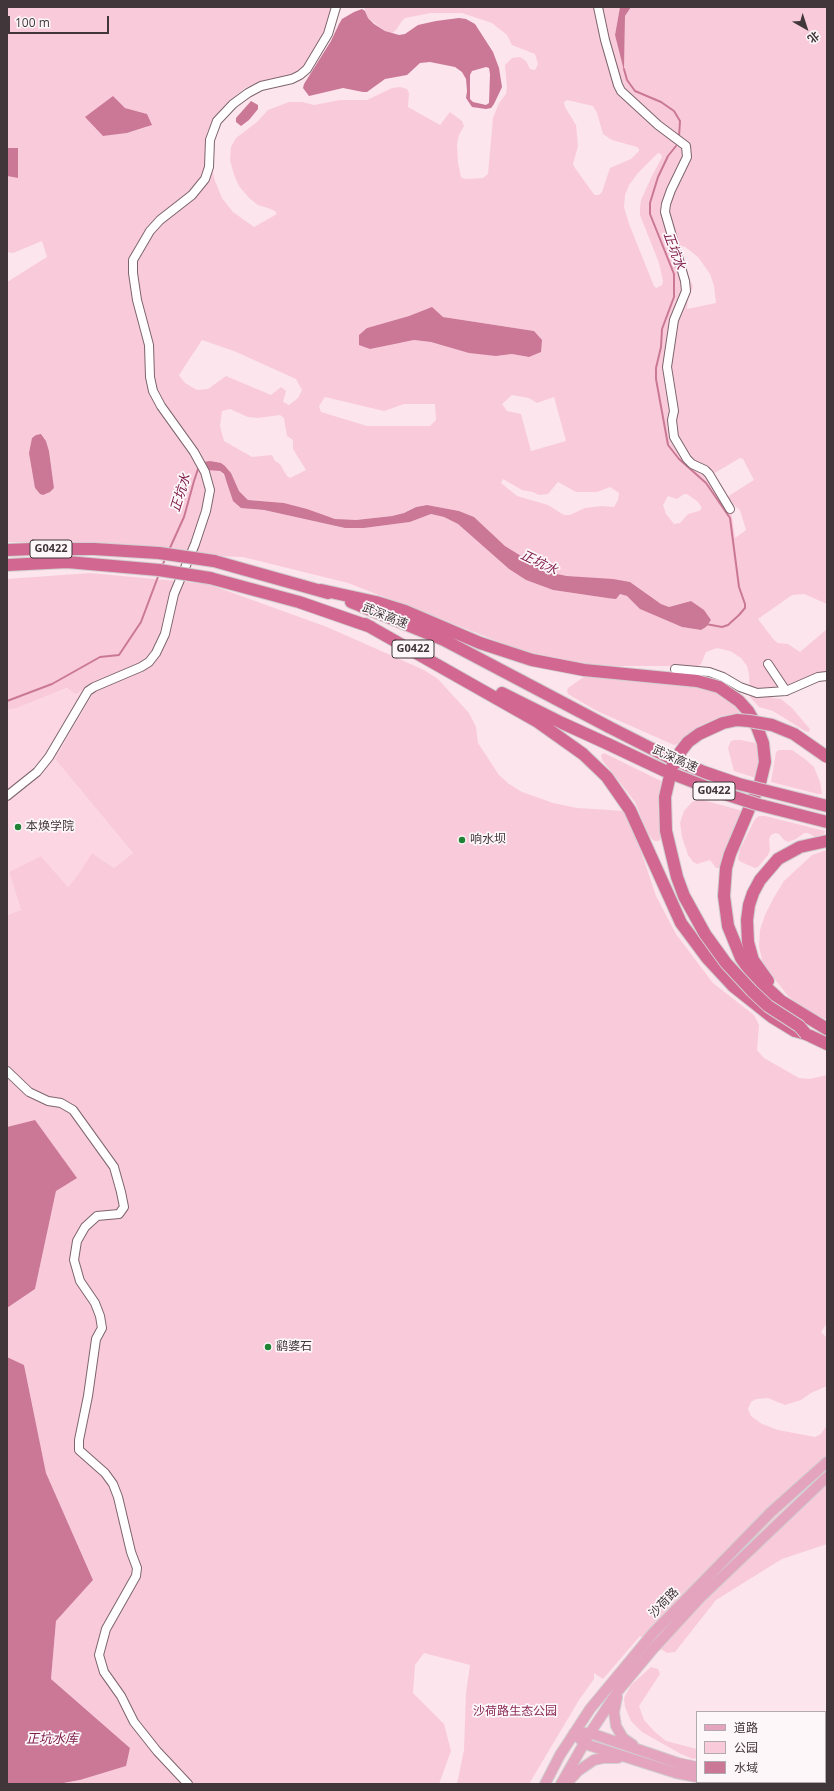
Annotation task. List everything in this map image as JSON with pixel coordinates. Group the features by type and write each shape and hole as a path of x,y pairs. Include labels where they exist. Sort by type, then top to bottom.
{"highway":[{"name":"武深高速","path":"7,550 94,549 159,553 214,561 321,590 444,640 668,757 704,772 739,784 827,806"},
{"name":"武深高速","path":"7,565 67,562 159,570 210,578 299,602 365,624 562,724 665,771 722,793 756,804 827,822"},
{"path":"321,590 376,602 405,611 480,643 532,660 584,670 697,681 719,687 739,701 748,711 757,727 763,743 765,762 760,782 730,854 726,868 724,896 728,926 741,958 753,975 781,1001 827,1029"},
{"path":"365,624 538,722 583,754 606,777 630,810 671,904 695,943 719,972 749,999 778,1020 795,1031 806,1034 827,1044"},
{"path":"806,1034 799,1026 768,1006 752,991 726,963 705,934 691,909 676,876 666,831 664,796 672,767 688,742 699,734 723,723 737,720 749,720 772,725 794,734 827,757"},
{"path":"804,1014 772,986 757,967 748,942 747,920 749,905 753,893 769,868 788,852 800,847 827,841"}],"main road":[{"name":"沙荷路","path":"545,1784 574,1733 590,1709 653,1633 771,1512 827,1462"},
{"name":"沙荷路","path":"561,1784 590,1733 618,1691 700,1598 827,1477"},
{"path":"618,1691 614,1712 616,1726 623,1738 649,1754"},
{"path":"574,1733 590,1733 649,1754 696,1767"},
{"path":"574,1733 585,1744 676,1773 696,1777"},
{"path":"566,1784 585,1765 603,1758 620,1758 644,1763"}],"street":[{"path":"7,796 37,772 44,763 88,691 94,687 142,667 149,662 156,653 165,634 174,594 195,544 206,511 210,490 202,468 153,391 150,377 149,345 137,300 132,273 133,260 150,231 160,220 192,195 205,179 209,168 210,140 217,121 232,104 248,93 261,86 292,79 307,69 328,34 336,7"},
{"path":"598,7 605,40 621,91 658,125 686,146 687,157 671,190 665,212 685,286 683,302 674,320 668,367 674,411 672,420 674,437 686,459 709,474 730,509"},
{"path":"768,664 786,691"},
{"path":"675,669 716,674 740,688 757,693 786,691 818,677 827,676"},
{"path":"7,1071 29,1092 48,1101 61,1103 73,1110 114,1167 121,1192 124,1207 119,1214 97,1216 84,1227 77,1241 74,1260 80,1281 95,1303 100,1316 102,1328 96,1339 89,1389 78,1440 79,1450 105,1473 113,1484 118,1497 136,1568 136,1576 106,1628 99,1655 104,1672 121,1696 134,1722 157,1752 188,1784"}],"shaded area":[{"path":"88,686 94,693 55,759 133,853 114,868 92,853 68,887 41,856 9,872 21,910 7,915 7,710 17,708 68,688"}],"green space":[{"path":"7,7 333,7 324,35 303,69 290,76 261,81 245,88 229,101 214,120 207,132 206,146 215,181 222,198 233,212 254,227 277,214 275,211 258,205 249,198 239,186 230,160 231,147 236,138 257,122 268,110 289,102 302,102 314,105 340,100 367,100 392,88 400,87 407,89 409,93 408,107 440,125 450,112 462,121 464,126 459,135 457,144 458,163 461,177 465,179 483,178 488,174 493,118 499,103 506,94 507,88 505,65 512,58 520,57 526,61 530,69 535,70 538,64 535,54 512,45 507,35 492,23 462,13 431,13 405,18 392,33 385,31 368,18 364,7 620,7 615,35 624,71 625,16 631,7 827,7 827,604 804,594 792,595 758,619 774,640 778,643 788,644 800,652 827,629 827,673 777,688 770,695 773,698 781,699 792,708 810,729 809,732 773,711 759,707 750,697 749,674 747,666 741,658 730,651 717,648 706,652 701,664 698,666 608,666 564,663 538,657 348,583 243,557 214,556 96,542 7,542 7,282 47,257 42,241 13,253 7,252 7,176 18,178 18,148 7,148","holes":["567,100 593,106 597,113 603,134 612,140 637,147 639,149 639,151 631,159 610,168 602,192 599,195 595,195 593,193 573,164 578,146 576,125 565,107 564,102","117,102 125,108 147,114 147,127 127,133 103,136","658,153 661,154 662,157 641,200 640,208 640,215 659,263 663,281 662,285 656,288 629,224 624,207 625,195 629,185 638,173","684,246 698,257 710,274 714,286 716,303 687,309 688,294 692,290 693,286 688,276 682,273 677,251","409,316 443,317 534,331 529,357 512,354 496,356 431,342 414,340 400,343 367,328","202,340 234,351 296,379 302,390 298,398 289,405 283,402 286,391 281,387 271,395 226,376 208,389 197,390 185,383 179,375","512,395 529,398 537,403 554,397 566,441 531,451 521,414 507,411 502,404","325,397 384,411 404,404 435,404 436,420 430,426 367,426 321,412 319,406","230,409 248,417 258,418 280,415 284,418 287,436 293,440 293,449 306,470 290,478 287,476 280,464 275,461 272,455 252,457 224,441 220,426 222,411","41,434 46,441 49,451 54,488 50,492 40,494 35,488","740,458 743,459 754,480 727,497 713,474","221,463 229,470 239,491 248,500 284,503 341,520 392,516 404,513 416,507 427,505 459,511 474,517 505,546 547,572 567,576 630,582 661,604 669,607 691,601 711,620 706,627 701,630 682,627 641,609 627,596 620,594 607,598 553,590 526,580 509,569 458,524 444,517 431,514 410,522 364,528 345,528 264,510 251,509 231,496 229,484 222,473 217,470 207,470","503,479 522,490 539,495 548,494 558,482 576,492 597,492 610,487 619,493 618,500 614,507 602,506 585,508 570,515 564,515 548,505 517,496 501,483","684,494 687,494 698,502 702,508 699,511 688,514 680,523 674,524 666,514 663,505 668,496 677,499","734,505 740,510 746,530 735,538 731,510"]},
{"name":"沙荷路生态公园","path":"90,573 208,584 327,627 424,670 438,679 469,713 476,727 478,743 499,775 509,784 522,792 553,803 577,808 625,811 629,815 656,896 676,934 713,983 754,1015 759,1025 757,1050 764,1058 799,1078 810,1079 827,1075 827,1323 821,1332 827,1338 827,1386 811,1393 801,1400 785,1405 768,1398 756,1399 751,1402 748,1409 751,1416 762,1424 778,1430 815,1437 821,1434 827,1425 827,1544 782,1559 716,1600 675,1652 667,1653 640,1636 603,1679 594,1673 594,1679 579,1700 529,1784 457,1784 464,1750 466,1693 470,1665 424,1653 415,1665 413,1693 444,1724 451,1751 439,1784 58,1784 80,1780 125,1766 130,1748 51,1679 56,1621 93,1580 46,1473 24,1365 7,1357 7,1308 35,1289 56,1191 35,1121 7,1127 7,915 21,910 9,872 41,856 68,887 92,853 114,868 133,853 55,759 93,693 88,686 76,694 67,688 17,708 7,710 7,579"},
{"path":"585,676 689,685 720,694 734,704 740,713 722,716 700,726 678,744 674,745 597,711 568,694 568,688"},
{"path":"735,740 755,743 757,745 759,762 756,778 734,771 728,748 731,741"},
{"path":"779,750 792,750 814,767 820,782 822,794 771,782 776,752"},
{"path":"604,753 661,781 658,810 661,838 659,841 655,841 648,834 635,802 602,760 601,755"},
{"path":"699,799 743,811 728,841 720,868 716,868 710,860 697,864 693,862 688,855 682,837 680,823 684,811 692,802"},
{"path":"759,816 765,816 825,831 824,834 815,837 808,833 804,833 796,839 788,842 779,834 775,833 771,835 769,839 770,850 768,855 758,867 755,868 741,862 738,859 740,849 755,819"},
{"path":"827,850 827,1020 804,1009 788,996 763,964 759,946 760,930 765,915 784,881 812,855"},
{"path":"651,1667 658,1669 660,1674 639,1706 644,1720 666,1741 696,1749 696,1758 693,1759 681,1754 642,1732 631,1721 625,1707 624,1698 631,1685"},
{"path":"816,1783 817,1784 736,1784"}],"water":[{"path":"620,7 631,7 625,16 624,71 615,35"},
{"path":"362,9 374,24 385,31 399,35 405,34 418,25 436,21 459,18 466,19 475,24 493,52 499,68 502,87 494,104 491,108 486,109 472,107 466,98 466,79 462,72 455,67 430,62 420,63 407,75 385,79 367,92 343,88 309,96 303,88 304,84 331,41 342,19","holes":["486,67 489,68 489,103 486,105 473,102 470,99 470,75 472,71"]},
{"path":"113,96 125,108 147,114 152,125 127,133 103,136 85,117"},
{"path":"251,101 258,105 258,109 249,120 241,126 236,122 236,118"},
{"path":"7,148 18,148 18,178 7,176"},
{"path":"432,307 443,317 534,331 542,340 541,352 529,357 512,354 496,356 469,353 431,342 414,340 370,349 359,345 359,335 367,328 409,316"},
{"path":"41,434 46,441 49,451 54,488 50,492 43,495 40,494 35,488 29,453 32,438"},
{"path":"210,461 221,463 225,466 231,473 239,491 248,500 284,503 335,519 356,520 392,516 404,513 416,507 427,505 459,511 474,517 505,546 547,572 567,576 613,579 630,582 661,604 669,607 691,601 704,610 711,620 706,627 701,630 682,627 640,609 627,596 620,594 616,599 553,590 526,580 509,569 458,524 444,517 431,514 410,522 364,528 345,528 264,510 241,508 233,501 224,474 220,471 207,470 203,462"},
{"path":"35,1120 77,1178 56,1191 35,1289 7,1308 7,1127"},
{"name":"正坑水库","path":"7,1357 24,1365 46,1473 93,1580 56,1621 51,1679 130,1748 126,1766 80,1780 58,1784 7,1784"}],"waterway":[{"name":"正坑水","path":"624,69 627,80 635,91 661,102 674,111 680,121 679,137"},
{"name":"正坑水","path":"676,146 668,156 658,177 650,203 650,214 674,274 674,297 662,329 661,347 656,368 656,379 668,445 679,459 706,483 730,518 739,587 745,604 745,608 728,625 722,627 706,624"},
{"name":"正坑水","path":"169,550 184,517 198,469 201,468"},
{"name":"正坑水","path":"162,566 166,557"},
{"name":"正坑水","path":"7,701 52,684 100,657 119,655 141,622 159,574"}],"place":[{"name":"本焕学院","path":"18,827"},
{"name":"响水坝","path":"462,840"},
{"name":"鹞婆石","path":"268,1347"}]}
